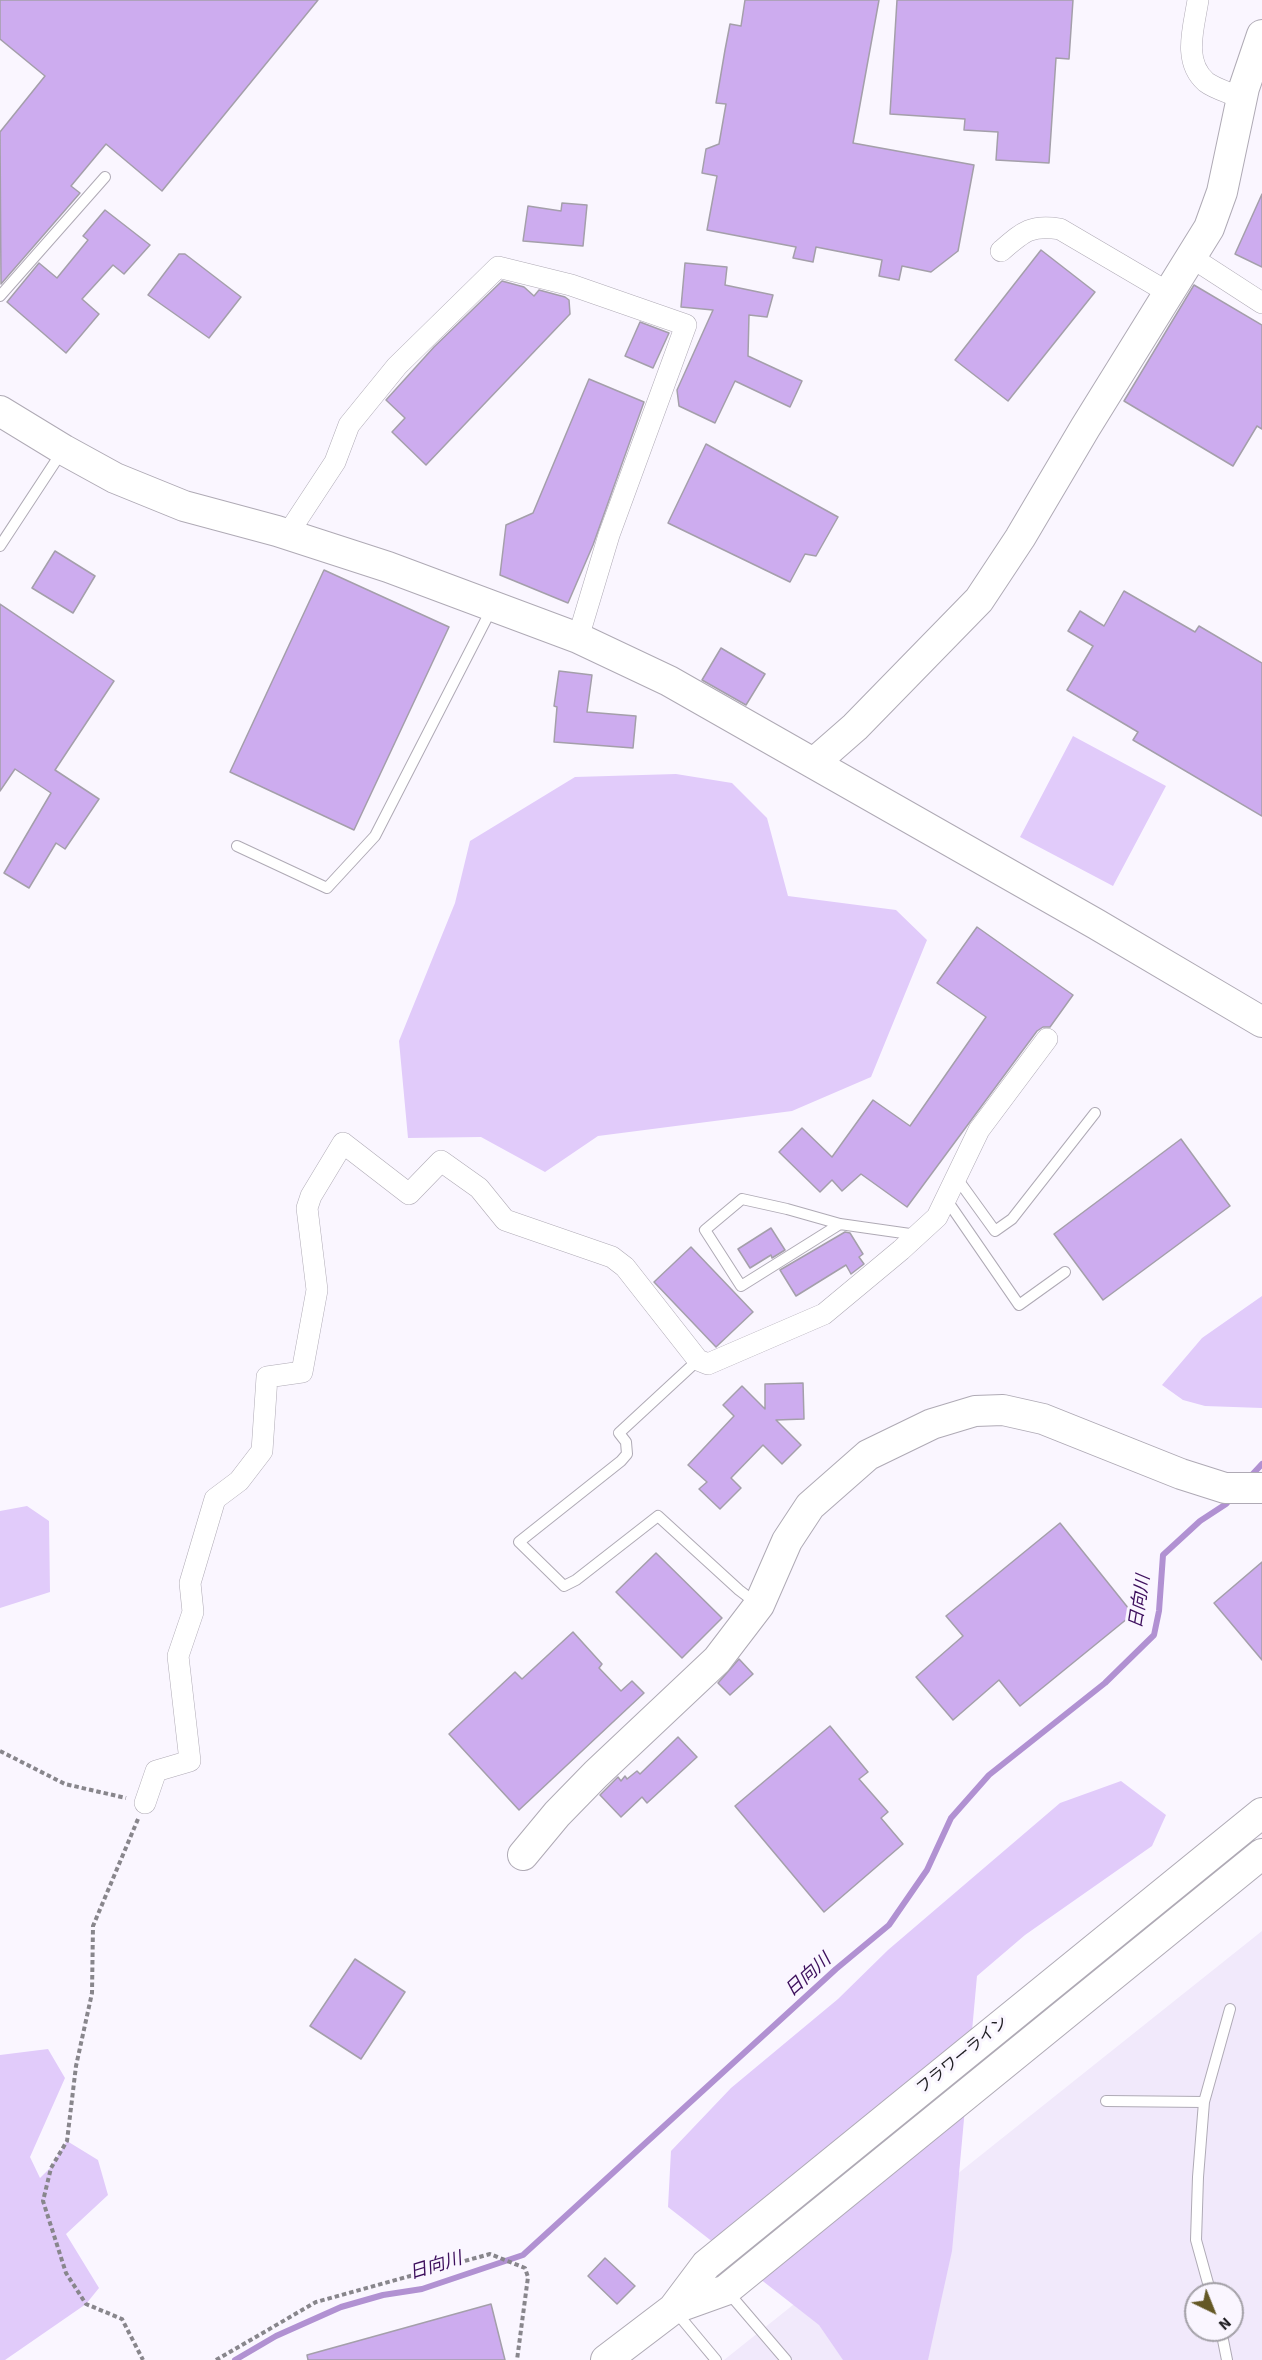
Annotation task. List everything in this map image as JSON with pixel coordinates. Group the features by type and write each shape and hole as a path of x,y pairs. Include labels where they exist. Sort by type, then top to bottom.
{"street":[{"path":"1198,0 1190,54 1196,70 1207,83 1241,98"},
{"path":"815,762 855,727 980,600 1020,538 1209,228 1222,192 1241,98 1262,34"},
{"path":"1001,251 1021,235 1041,226 1060,229 1168,293"},
{"path":"1191,257 1262,303"},
{"path":"287,535 335,462 349,425 397,366 498,267 571,285 675,321 686,325 609,535 578,638"},
{"path":"0,411 116,478 184,506 388,567 494,605 578,638 669,681 815,762 1262,1022"},
{"path":"145,1803 156,1771 190,1761 178,1656 194,1612 190,1583 215,1499 239,1481 262,1451 267,1377 302,1372 316,1290 307,1208 311,1196 343,1143 409,1194 441,1161 479,1188 506,1220 612,1257 626,1267 698,1360 708,1364 824,1314 937,1217 979,1130 1047,1039"},
{"path":"523,1855 557,1814 588,1782 717,1660 759,1605 787,1541 810,1506 868,1455 879,1449 932,1424 975,1411 1003,1410 1043,1419 1181,1474 1225,1488 1262,1488"},
{"name":"フラワーライン","path":"716,2278 1262,1813"},
{"name":"フラワーライン","path":"606,2360 716,2278 1262,1854"}],"lane":[{"path":"0,296 105,177"},
{"path":"0,546 64,450"},
{"path":"237,846 327,888 375,836 494,605"},
{"path":"956,1176 994,1232 1012,1219 1095,1113"},
{"path":"840,1224 741,1286 705,1230 742,1199 840,1224 917,1235"},
{"path":"946,1199 1019,1305 1065,1272"},
{"path":"698,1360 619,1433 626,1442 627,1454 621,1461 519,1542 564,1586 576,1580 658,1516 739,1590 759,1605"},
{"path":"1208,2282 1196,2240 1204,2102 1230,2009"},
{"path":"1106,2101 1204,2102"},
{"path":"716,2278 786,2360"},
{"path":"673,2309 716,2360"},
{"path":"1223,2342 1227,2360"}],"path":[{"path":"0,1751 65,1784 145,1803 93,1926 92,1993 76,2066 67,2141 51,2168 43,2201 66,2273 86,2304 122,2319 143,2360"},
{"path":"216,2360 316,2302 490,2254 525,2268 528,2277 517,2360"}],"shaded area":[{"path":"1073,736 1166,786 1113,886 1020,837"},
{"path":"676,774 732,783 767,818 788,896 896,910 927,940 871,1077 792,1111 598,1136 545,1172 481,1137 408,1138 399,1041 455,903 470,841 575,777"},
{"path":"1262,1296 1262,1408 1205,1406 1183,1400 1162,1385 1202,1338"},
{"path":"27,1506 49,1521 50,1592 0,1608 0,1511"},
{"path":"1121,1781 1166,1815 1152,1846 1025,1935 977,1976 952,2251 928,2360 843,2360 819,2325 668,2207 671,2151 731,2088 838,1999 888,1950 1060,1803"},
{"path":"1262,1931 1262,2360 724,2360"},
{"path":"48,2049 65,2078 30,2157 40,2178 51,2167 67,2141 98,2160 108,2195 66,2234 99,2288 86,2304 5,2360 0,2360 0,2055"}],"building":[{"path":"0,0 318,0 162,191 106,144 71,186 80,193 1,284 0,132 45,76 0,39"},
{"path":"745,0 879,0 853,143 974,165 958,251 931,272 902,266 899,280 879,276 882,260 816,247 813,262 793,258 796,247 707,230 717,176 702,173 706,149 719,144 726,104 716,103 725,50 730,24 741,26"},
{"path":"897,0 1073,0 1069,59 1056,58 1049,163 996,160 998,132 964,130 965,119 890,114"},
{"path":"1262,194 1262,267 1235,254"},
{"path":"562,203 587,205 583,246 523,241 528,206 561,211"},
{"path":"105,210 150,245 124,274 113,265 82,299 99,314 66,353 7,302 39,263 57,278 88,240 83,236"},
{"path":"1041,250 1095,292 1008,401 955,360"},
{"path":"179,254 185,254 241,297 209,338 148,295"},
{"path":"685,263 727,267 725,285 773,295 767,317 749,315 748,356 802,381 790,407 735,381 715,423 679,406 677,390 713,310 681,307"},
{"path":"502,281 524,287 534,296 539,290 565,297 569,300 570,314 426,465 392,432 405,418 386,400 434,347"},
{"path":"1194,285 1262,325 1262,429 1257,426 1233,466 1124,401"},
{"path":"640,322 669,333 653,368 625,356"},
{"path":"589,379 644,402 593,545 568,603 500,575 506,525 533,513"},
{"path":"706,444 838,517 816,556 805,554 790,582 668,523"},
{"path":"55,551 95,576 73,613 32,588"},
{"path":"324,570 449,627 354,830 230,772"},
{"path":"1124,591 1195,632 1199,626 1262,663 1262,816 1133,740 1138,732 1067,690 1093,646 1068,631 1080,611 1104,626"},
{"path":"0,604 114,681 55,770 99,799 65,849 56,843 29,888 4,873 51,793 15,769 0,791"},
{"path":"721,648 765,674 746,705 702,680"},
{"path":"559,671 592,675 587,712 636,716 633,748 554,742 557,707 554,706"},
{"path":"977,927 1073,995 1050,1027 1043,1027 1037,1031 907,1207 861,1174 842,1191 832,1180 820,1192 779,1152 802,1128 832,1157 873,1100 910,1126 986,1017 937,983"},
{"path":"1181,1139 1230,1206 1103,1300 1054,1234"},
{"path":"771,1228 785,1250 772,1258 771,1255 750,1268 738,1249"},
{"path":"845,1232 850,1233 863,1254 859,1257 864,1264 851,1274 846,1265 796,1296 780,1270"},
{"path":"691,1247 753,1312 716,1347 654,1282"},
{"path":"803,1383 804,1419 776,1420 801,1445 782,1464 763,1445 731,1478 741,1488 720,1509 699,1489 707,1482 688,1465 734,1416 723,1405 742,1386 765,1409 765,1384"},
{"path":"1060,1523 1133,1614 1020,1706 999,1680 953,1720 916,1677 963,1636 946,1616"},
{"path":"656,1553 722,1618 682,1658 616,1592"},
{"path":"1262,1562 1262,1660 1214,1603"},
{"path":"573,1632 602,1664 599,1668 621,1691 632,1681 644,1693 519,1810 449,1734 515,1672 522,1679"},
{"path":"739,1659 753,1674 730,1695 718,1683"},
{"path":"830,1726 868,1772 859,1779 888,1812 881,1818 903,1844 824,1912 735,1806"},
{"path":"678,1737 697,1757 647,1803 642,1797 621,1817 600,1795 618,1777 621,1781 625,1776 627,1779 637,1771 640,1774"},
{"path":"355,1959 405,1992 361,2059 310,2026"},
{"path":"605,2258 635,2286 617,2304 588,2276"},
{"path":"491,2304 505,2360 308,2360 307,2355"}],"waterway":[{"name":"日向川","path":"1249,1478 1262,1464"},
{"name":"日向川","path":"235,2360 276,2336 341,2307 383,2295 422,2289 523,2255 836,1969 889,1925 927,1870 951,1818 989,1775 1105,1683 1154,1635 1159,1611 1163,1555 1200,1521 1226,1504 1232,1497"}]}
